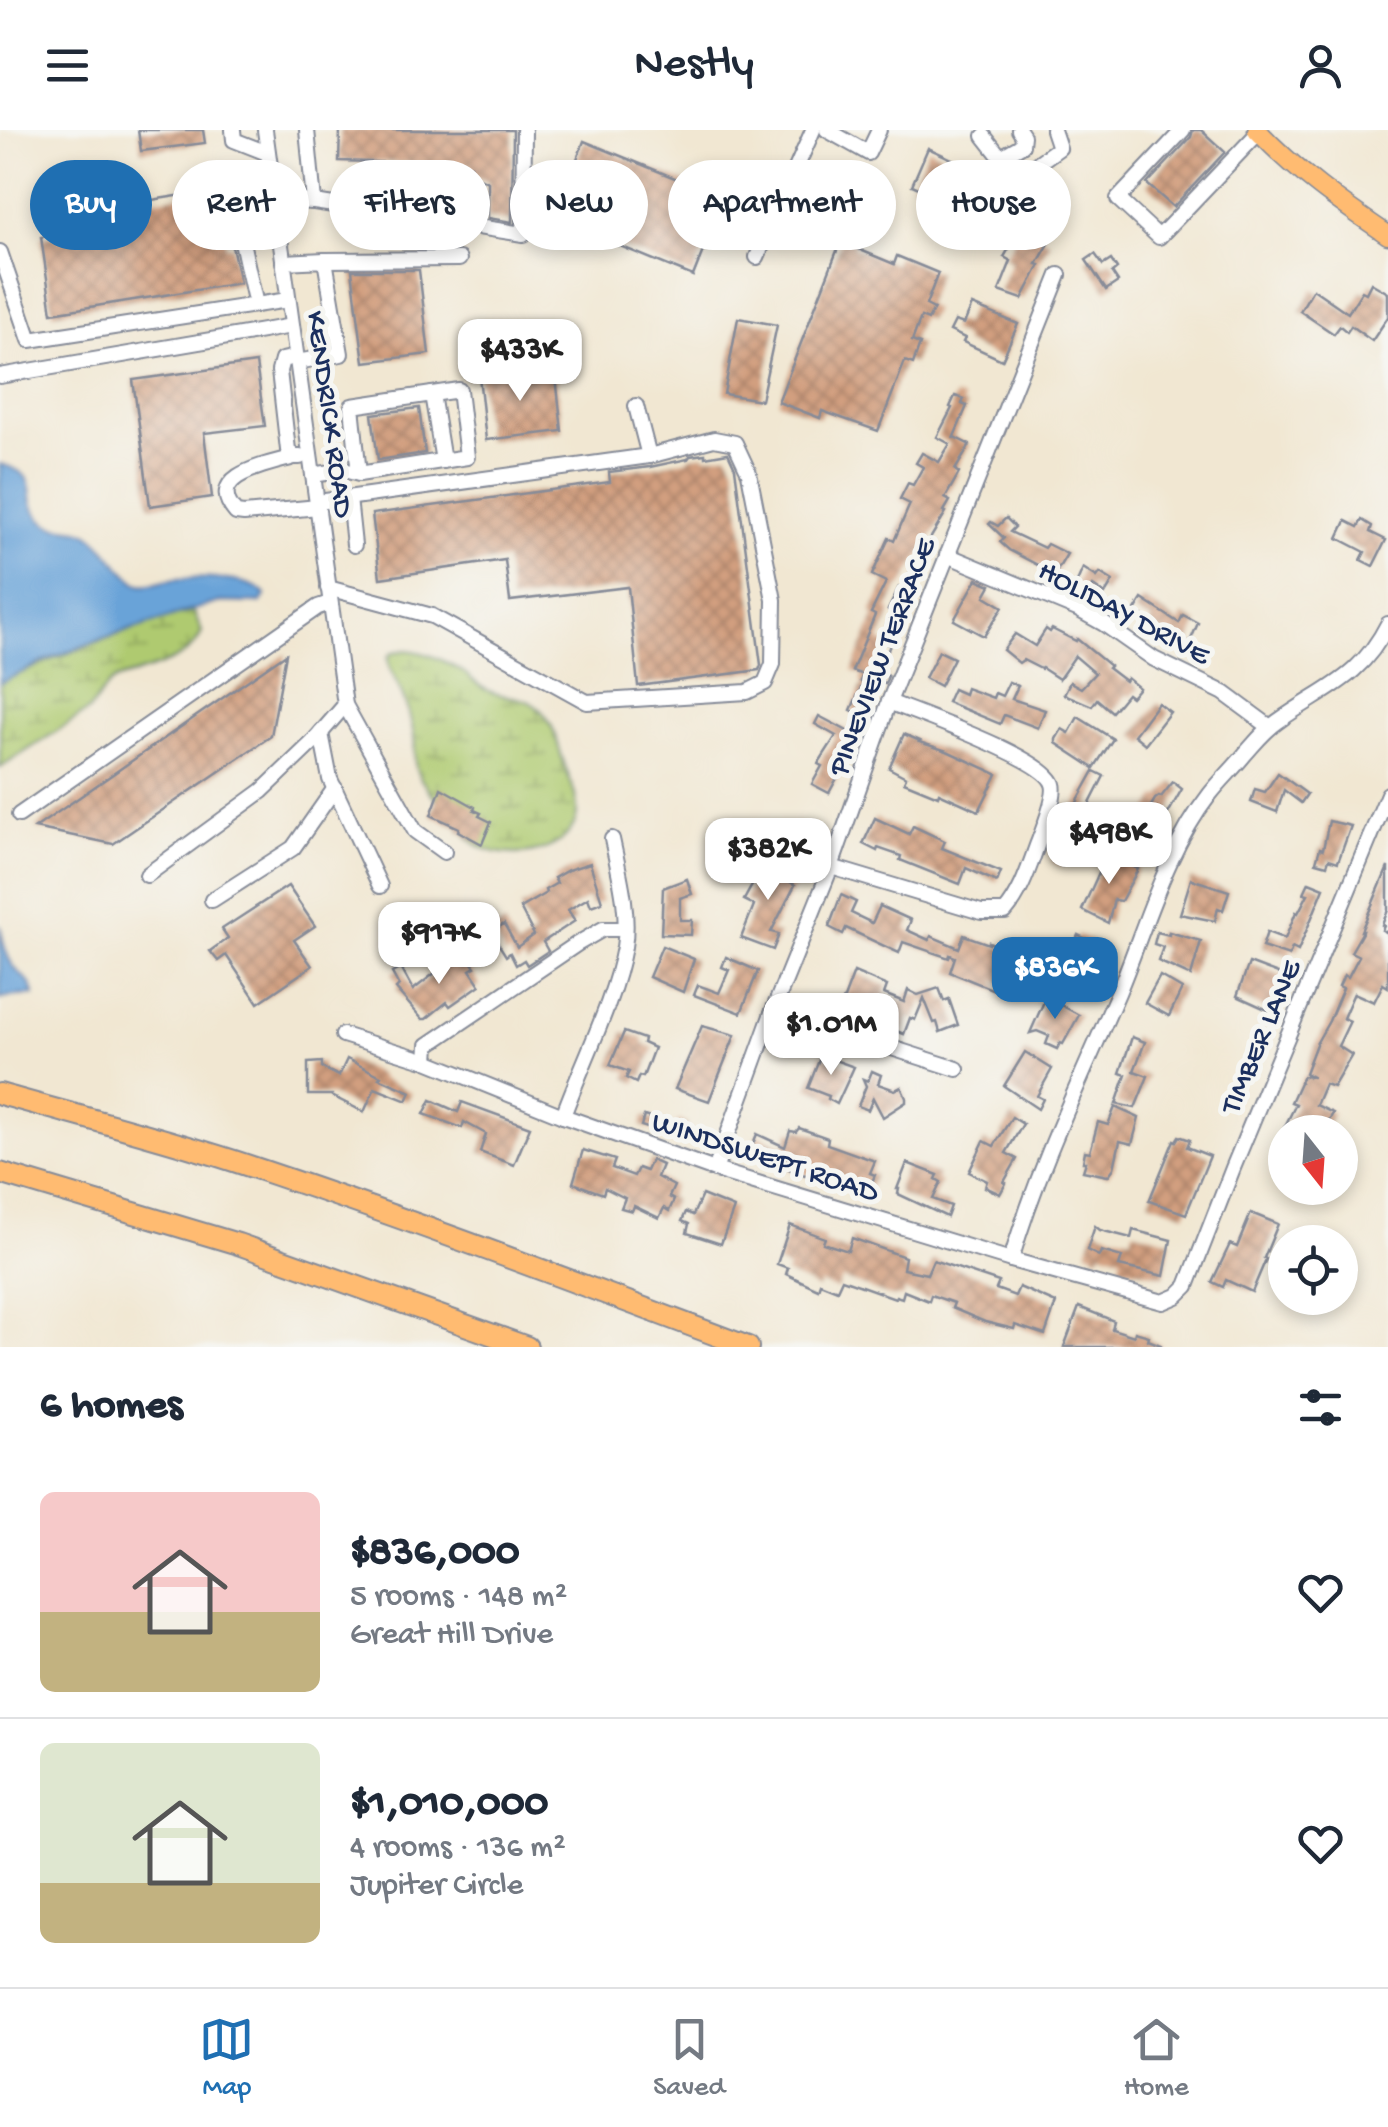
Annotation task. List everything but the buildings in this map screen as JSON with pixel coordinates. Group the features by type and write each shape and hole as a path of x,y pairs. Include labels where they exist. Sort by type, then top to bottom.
{"highway":[{"path":"0,1094 300,1184 748,1347"},
{"path":"0,1174 238,1244 527,1347"}],"main road":[{"path":"1258,131 1294,165 1388,236"}],"street":[{"path":"233,130 234,140 267,153"},
{"name":"KENDRICK ROAD","path":"264,130 268,160"},
{"path":"307,130 314,202"},
{"path":"309,202 523,234 524,130"},
{"path":"757,257 813,130"},
{"path":"827,130 868,154 879,130"},
{"path":"984,136 1017,178 1058,148 1053,130"},
{"path":"1183,130 1118,199 1160,238 1258,131"},
{"path":"1001,158 1022,146 1021,133"},
{"path":"245,250 256,304"},
{"name":"KENDRICK ROAD","path":"281,250 345,705"},
{"path":"0,252 30,340 288,300"},
{"path":"283,262 458,259"},
{"path":"294,457 288,450 279,372 282,360 341,354 325,260"},
{"name":"PINEVIEW TERRACE","path":"715,1170 772,1013 831,868 889,702 1059,274"},
{"path":"0,376 292,326"},
{"path":"313,475 344,470 359,474 467,457 459,390 352,406 359,474"},
{"path":"432,394 443,461"},
{"path":"636,406 649,456"},
{"path":"19,815 318,607 329,595 432,616 586,702 747,692 765,683 773,664 774,600 749,473 735,443 714,439 649,456 318,504 244,514 231,509 228,492 236,476 310,454"},
{"path":"349,498 354,545"},
{"name":"HOLIDAY DRIVE","path":"948,555 1077,609 1154,659 1224,693 1270,727"},
{"path":"1011,1260 1044,1166 1178,842 1210,794 1270,727 1362,664 1388,624"},
{"path":"831,868 981,912 1004,912 1014,900 1042,832 1055,788 1052,779 1014,753 889,702"},
{"path":"146,875 262,790 345,705 415,832 444,852"},
{"path":"321,733 330,778 380,886"},
{"path":"212,900 293,848 335,788"},
{"name":"TIMBER LANE","path":"1178,1296 1187,1286 1388,794"},
{"path":"564,1116 624,946 620,878 612,839"},
{"path":"427,1061 428,1045 551,961 603,929 625,928"},
{"path":"772,1013 957,1069"},
{"name":"WINDSWEPT ROAD","path":"343,1035 427,1061 715,1170 1163,1302 1178,1296"}],"green space":[{"path":"193,610 202,632 184,654 114,681 88,711 0,768 0,683 95,643"},
{"path":"407,650 443,661 483,688 525,700 543,712 554,731 577,805 576,819 560,841 518,854 489,850 477,845 437,801 417,770 411,723 389,667 388,657 393,652"}],"water":[{"path":"0,464 23,474 35,511 42,519 53,526 86,532 140,584 178,579 225,580 249,585 266,595 260,603 220,602 104,638 0,683"},
{"path":"0,925 8,957 34,995 0,999"}]}
